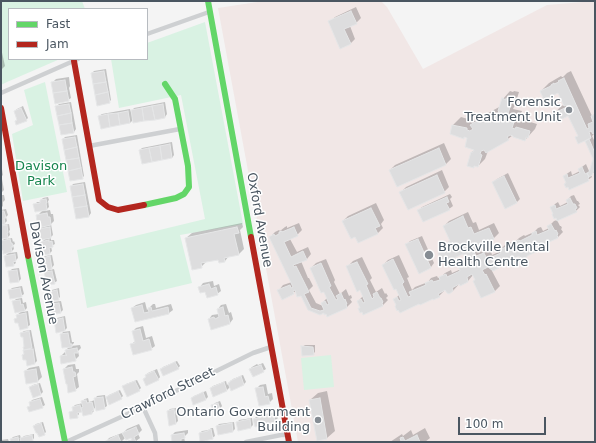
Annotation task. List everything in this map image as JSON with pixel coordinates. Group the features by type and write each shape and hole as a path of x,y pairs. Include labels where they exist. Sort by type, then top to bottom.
{"street":[{"name":"Oxford Avenue","path":"208,1 271,347 290,442"},
{"path":"148,34 209,12"},
{"path":"1,93 76,60 99,200 108,207 118,210 176,198 184,194 190,187 188,166 175,99 165,84"},
{"name":"Davison Avenue","path":"1,108 24,237 66,442"},
{"path":"89,146 180,129"},
{"name":"Crawford Street","path":"66,442 253,353 271,347"},
{"path":"142,407 155,433 156,442"},
{"path":"246,442 288,435"}],"shaded area":[{"name":"Brockville Mental Health Centre","path":"264,1 381,1 387,7 423,69 547,5 595,1 595,442 298,442 218,8"}],"green space":[{"path":"1,1 82,1 85,8 8,8 8,60 58,60 1,85"},
{"path":"205,22 243,224 180,235 192,283 87,308 77,250 205,219 181,95 119,108 111,60 148,60 148,43"},
{"name":"Davison Park","path":"45,82 67,192 23,201 12,134 33,125 24,90"},
{"path":"331,355 334,387 304,390 301,358"}],"building":[{"path":"351,11 357,24 344,29 351,44 340,49 328,21"},
{"path":"104,71 106,82 93,84 91,73"},
{"name":"Forensic Treatment Unit","path":"564,78 587,129 589,128 588,124 593,122 591,116 595,114 595,133 593,134 591,131 589,132 591,138 578,144 575,137 578,136 568,116 556,122 552,114 567,107 566,105 564,106 558,93 544,100 540,91"},
{"path":"65,80 67,91 53,93 51,82"},
{"path":"106,82 108,92 95,95 93,84"},
{"path":"67,91 69,101 55,104 53,93"},
{"path":"108,92 110,103 97,106 95,95"},
{"path":"502,98 512,100 506,116 515,119 512,128 515,129 516,127 530,131 528,138 526,137 525,141 510,135 507,137 509,140 486,153 484,150 481,151 480,154 482,155 478,167 474,166 474,168 467,166 471,152 474,150 465,147 467,138 464,137 464,139 450,134 452,125 467,128 467,130 470,131 473,129 470,125 493,112 496,117 499,112"},
{"path":"69,104 71,113 57,116 55,106"},
{"path":"163,104 165,118 155,120 152,106"},
{"path":"152,106 155,120 144,121 142,108"},
{"path":"21,108 27,121 16,125 15,121 17,120 14,111"},
{"path":"142,108 144,121 133,123 131,110"},
{"path":"128,111 130,123 120,125 118,113"},
{"path":"71,113 72,123 59,125 57,116"},
{"path":"118,113 120,125 110,127 108,114"},
{"path":"108,114 110,127 101,129 98,116"},
{"path":"72,123 74,133 61,135 59,125"},
{"path":"75,137 77,147 64,150 62,139"},
{"path":"589,139 595,153 595,167 592,175 589,177 587,173 589,172 593,159 585,141"},
{"path":"170,144 172,158 162,160 160,146"},
{"path":"160,146 162,160 152,162 149,148"},
{"path":"77,147 79,158 66,160 64,150"},
{"path":"149,148 152,162 142,164 139,150"},
{"path":"439,148 446,165 397,187 389,170"},
{"path":"79,158 81,168 68,171 66,160"},
{"path":"582,167 585,174 587,173 589,177 589,181 569,190 564,184 566,183 563,176 567,174 568,178 580,173 578,169"},
{"path":"81,168 83,179 70,181 68,171"},
{"path":"437,175 445,193 408,210 399,192"},
{"path":"504,176 517,203 505,209 492,182"},
{"path":"83,184 85,195 72,197 70,186"},
{"path":"85,195 87,206 74,208 72,197"},
{"path":"447,197 449,202 446,203 450,210 423,222 417,210"},
{"path":"570,198 577,208 575,209 577,212 557,221 556,218 554,219 550,207 555,205 556,209 568,204 566,200"},
{"path":"46,199 47,210 35,212 33,204 40,203 40,200"},
{"path":"87,206 89,217 76,219 74,208"},
{"path":"371,208 380,226 375,228 378,234 358,243 355,237 351,239 342,221"},
{"path":"1,211 4,211 6,218 4,218 5,224 1,225"},
{"path":"47,213 48,217 50,217 51,225 38,228 36,215"},
{"path":"463,216 468,228 471,227 474,234 489,228 494,239 473,249 476,256 484,253 487,259 501,253 499,250 506,247 507,250 513,248 513,242 520,241 532,235 532,233 536,231 537,235 549,230 547,226 551,224 558,234 558,238 538,247 540,250 521,260 519,256 512,260 512,265 509,266 505,263 498,266 499,268 493,271 488,267 482,270 485,275 486,274 495,292 481,298 473,281 475,280 472,274 467,277 468,282 460,286 459,284 452,288 452,292 449,294 445,290 438,294 440,297 420,305 419,304 400,313 398,310 397,311 393,299 397,297 399,301 401,300 396,289 394,290 382,265 393,259 404,282 402,284 408,297 411,296 409,292 426,285 425,283 432,280 433,282 440,280 439,277 446,274 447,277 460,271 458,265 466,261 463,254 443,263 438,253 450,247 448,242 450,241 443,226"},
{"path":"7,225 8,238 1,239 1,226"},
{"path":"50,227 51,238 40,240 38,229"},
{"path":"237,227 239,233 234,234 239,255 224,258 225,262 219,263 218,260 201,263 202,268 192,270 185,238"},
{"path":"294,227 298,236 284,242 291,257 303,251 307,260 293,265 294,267 296,266 309,292 304,294 311,308 320,311 324,310 321,303 325,301 327,305 329,304 324,292 321,293 310,268 321,263 331,286 329,287 336,300 338,299 336,296 341,293 347,304 347,308 327,317 324,313 320,315 308,310 301,296 297,297 295,290 293,291 294,294 282,300 277,290 290,285 291,288 293,287 269,237 274,234 275,236 279,234 279,232"},
{"path":"10,239 13,247 11,247 12,252 3,254 3,250 1,251 1,241"},
{"path":"418,239 431,268 419,274 405,244"},
{"path":"49,240 49,242 52,241 53,247 49,248 50,254 43,255 40,242"},
{"path":"15,254 16,261 13,262 14,266 6,267 4,256"},
{"path":"50,256 52,269 44,270 42,258"},
{"path":"357,262 368,284 366,285 372,299 374,297 373,294 377,292 383,302 383,306 363,315 362,312 360,313 358,308 360,308 357,301 361,299 363,303 365,302 360,290 357,292 346,266"},
{"path":"17,270 19,282 10,283 8,271"},
{"path":"52,271 55,284 47,285 44,272"},
{"path":"209,284 211,289 216,287 218,295 207,298 205,292 200,293 198,287"},
{"path":"20,288 22,297 10,299 8,290"},
{"path":"57,290 59,300 50,301 48,292"},
{"path":"20,300 25,311 15,313 12,301"},
{"path":"59,303 61,313 52,315 50,304"},
{"path":"142,305 144,313 149,312 148,308 151,307 152,311 168,307 169,314 135,322 131,308"},
{"path":"223,307 225,316 228,315 230,324 211,330 208,319 214,317 215,319 219,317 217,309"},
{"path":"26,313 28,328 20,330 18,323 15,323 14,319 17,318 16,315"},
{"path":"63,318 65,331 56,333 54,320"},
{"path":"140,329 143,341 149,339 152,350 133,355 130,344 135,343 132,331"},
{"path":"29,331 32,348 24,350 23,337 21,337 20,333"},
{"path":"68,333 72,347 62,348 60,334"},
{"path":"301,346 313,347 314,355 302,356"},
{"path":"77,348 78,353 74,353 76,361 61,364 60,356 67,355 65,350"},
{"path":"33,349 35,364 27,366 26,360 23,360 23,350"},
{"path":"175,362 179,369 163,376 160,369"},
{"path":"261,365 264,372 253,377 249,369"},
{"path":"72,367 76,376 73,377 76,391 68,393 63,369"},
{"path":"36,369 38,382 26,384 24,371"},
{"path":"154,371 159,380 146,386 143,379 146,377 145,375"},
{"path":"241,376 244,385 231,391 228,383"},
{"path":"135,381 140,391 127,397 122,386"},
{"path":"224,382 227,391 213,397 210,388"},
{"path":"38,384 41,395 33,398 29,387"},
{"path":"263,387 265,397 268,396 270,404 259,406 255,388"},
{"path":"118,391 122,399 109,405 106,397"},
{"path":"203,392 206,400 193,405 191,398"},
{"path":"103,397 105,409 96,411 94,398"},
{"name":"Ontario Government Building","path":"320,398 327,439 317,441 309,400"},
{"path":"40,399 43,408 29,412 27,407 30,406 29,402"},
{"path":"86,400 87,403 92,402 94,410 92,411 92,414 83,416 81,401"},
{"path":"218,403 220,409 213,412 211,405"},
{"path":"80,405 82,412 77,413 78,418 70,419 69,412 73,411 72,407"},
{"path":"174,409 176,424 169,426 167,411"},
{"path":"274,415 275,422 255,427 253,419"},
{"path":"250,419 251,428 238,431 236,422"},
{"path":"41,423 45,435 39,437 33,426"},
{"path":"232,423 233,432 218,435 216,426"},
{"path":"136,427 139,434 134,437 136,442 129,442 128,441 132,440 131,438 126,440 122,433"},
{"path":"211,429 213,439 200,442 199,433"},
{"path":"184,433 185,438 181,439 181,442 172,442 171,435"},
{"path":"32,435 33,441 21,442 20,438"},
{"path":"118,435 121,442 104,442"},
{"path":"417,435 420,442 399,442 401,441 400,438 403,437 405,441"},
{"path":"18,437 19,442 11,442 10,439"}],"traffic: fast":[{"path":"208,1 251,237"},
{"path":"144,205 176,198 184,194 189,187 188,166 175,99 165,84"},
{"path":"28,256 65,442"}],"traffic: jam":[{"path":"74,61 99,200 108,207 118,210 144,205"},
{"path":"1,108 28,256"},
{"path":"251,237 289,442"}],"place":[{"name":"Forensic Treatment Unit","path":"569,110"},
{"name":"Brockville Mental Health Centre","path":"429,255"},
{"name":"Ontario Government Building","path":"318,420"}]}
